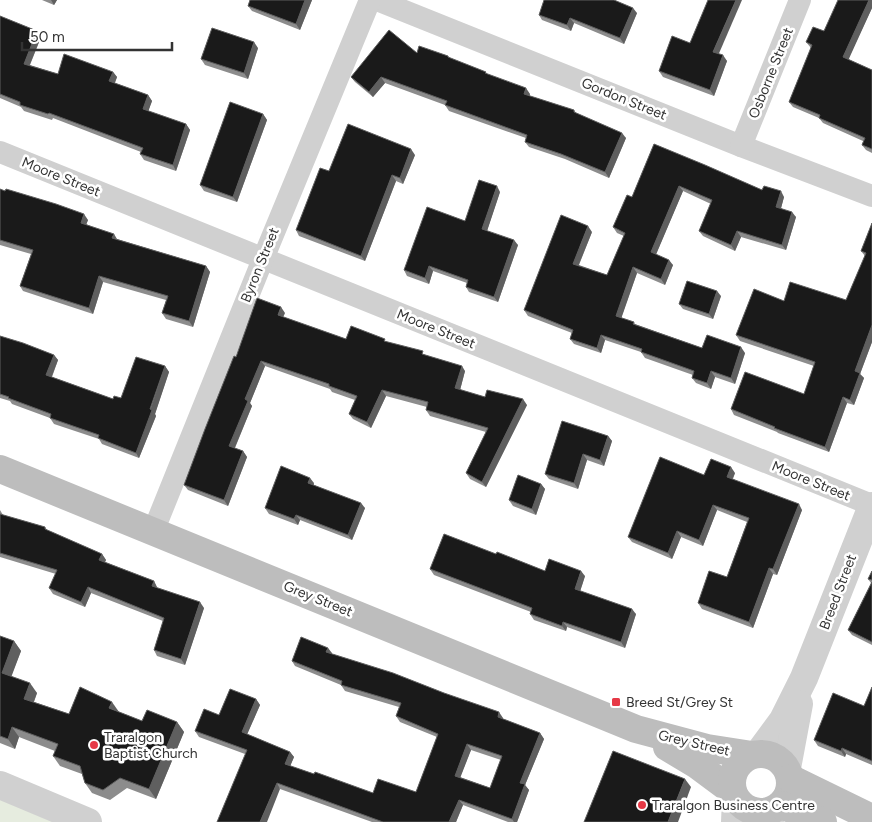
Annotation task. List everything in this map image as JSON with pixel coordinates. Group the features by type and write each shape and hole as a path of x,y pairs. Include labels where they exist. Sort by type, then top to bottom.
{"main road":[{"name":"Grey Street","path":"0,469 636,729 707,748 755,755"},
{"name":"Grey Street","path":"636,729 697,765 735,804"},
{"path":"774,812 787,797 790,788 788,773 779,760 769,755 755,755 744,759 737,765 731,782 735,804 762,813 774,812 823,822"},
{"path":"788,773 872,818"}],"street":[{"name":"Byron Street","path":"153,532 370,0"},
{"name":"Gordon Street","path":"377,0 741,146 872,196"},
{"name":"Osborne Street","path":"741,146 800,0"},
{"name":"Moore Street","path":"0,152 872,505"},
{"name":"Breed Street","path":"755,755 783,720 804,678 872,505"},
{"name":"Breed Street","path":"788,773 804,678"},
{"path":"0,785 88,822"}],"shaded area":[{"path":"0,785 88,822 0,822"}],"building":[{"path":"250,0 305,0 296,24 248,6"},
{"path":"544,0 614,0 633,8 620,38 570,18 567,25 539,15"},
{"path":"708,0 736,0 713,52 723,55 710,90 659,71 672,36 690,43"},
{"path":"838,0 869,0 843,57 872,70 872,149 862,145 865,138 819,118 820,115 789,102 812,45 806,42 813,27 824,31"},
{"path":"0,16 37,31 24,64 58,74 64,54 113,72 109,81 148,95 143,109 186,124 173,165 140,154 143,148 49,113 20,105 20,102 0,94"},
{"path":"212,28 254,42 244,73 201,59"},
{"path":"389,30 417,53 419,46 448,56 485,73 526,88 524,94 574,110 574,112 622,133 605,172 525,142 527,135 445,105 447,101 381,77 369,92 351,77"},
{"path":"230,102 263,114 233,197 200,185"},
{"path":"348,124 411,149 400,178 392,175 361,256 296,230 320,168 329,171"},
{"path":"654,144 762,190 764,186 781,191 776,207 792,212 782,245 737,231 731,245 699,231 712,200 679,186 651,252 669,260 661,279 633,267 616,316 634,322 633,324 702,348 707,335 741,347 731,378 711,371 707,383 692,378 694,371 641,352 642,349 601,335 597,348 570,339 573,330 524,310 561,215 588,226 573,264 607,275 625,233 613,227 627,195 632,197"},
{"path":"479,180 497,186 482,229 514,240 494,297 466,287 468,280 429,266 425,278 404,270 427,207 465,221"},
{"path":"0,189 5,191 6,189 84,214 81,223 114,234 112,238 206,266 189,321 162,313 168,296 99,276 89,308 20,286 33,250 0,240"},
{"path":"872,223 872,325 855,371 860,373 850,400 843,397 825,447 731,409 745,372 804,394 815,362 736,335 754,289 784,301 790,282 846,300 866,253 861,251"},
{"path":"687,281 717,291 709,314 679,304"},
{"path":"257,298 281,307 278,315 346,339 351,326 385,339 384,341 423,351 422,354 462,366 455,388 485,397 487,390 523,399 482,482 466,473 488,428 426,410 428,402 382,390 367,422 349,414 357,396 329,386 329,384 261,361 245,399 248,401 229,446 243,451 224,500 184,485 234,356 236,357"},
{"path":"0,336 54,355 46,375 113,399 114,396 121,398 136,357 165,366 150,409 152,410 136,453 98,438 99,435 50,418 51,414 0,394"},
{"path":"562,421 608,436 600,460 583,454 574,483 545,474"},
{"path":"660,457 704,475 711,459 731,467 727,477 799,504 773,569 769,568 749,622 698,603 709,571 727,577 749,518 713,505 699,540 677,531 668,553 628,537"},
{"path":"281,466 310,478 308,483 361,503 348,535 296,515 294,519 265,508"},
{"path":"518,475 541,484 532,509 509,500"},
{"path":"0,514 45,527 45,529 102,554 99,560 154,581 152,586 200,602 181,659 154,650 164,618 88,587 81,602 49,588 57,570 0,553"},
{"path":"444,534 545,571 549,559 581,571 575,589 632,609 621,642 563,622 562,626 530,614 532,608 430,569"},
{"path":"872,571 872,580 868,579"},
{"path":"872,582 872,642 848,630"},
{"path":"0,636 14,641 2,673 30,683 24,699 69,714 80,687 112,702 109,708 142,721 147,710 177,722 149,789 120,778 103,790 85,783 80,766 53,756 58,744 12,727 8,739 0,736"},
{"path":"301,637 328,648 326,652 393,673 499,712 498,717 540,733 520,783 525,784 512,819 459,800 449,822 383,822 277,783 260,822 217,822 247,750 195,731 204,709 219,715 230,689 256,699 242,732 290,752 285,764 314,774 315,772 373,793 378,779 416,792 438,734 396,716 401,703 341,685 342,681 292,661","holes":["467,744 502,756 490,788 455,776"]},
{"path":"872,687 872,761 842,748 841,751 814,740 833,693 864,706"},
{"name":"Traralgon Business Centre","path":"613,751 685,779 668,822 584,822"}],"place":[{"name":"Breed St/Grey St","path":"616,702"},
{"name":"Traralgon Baptist Church","path":"94,745"},
{"name":"Traralgon Business Centre","path":"642,805"}]}
